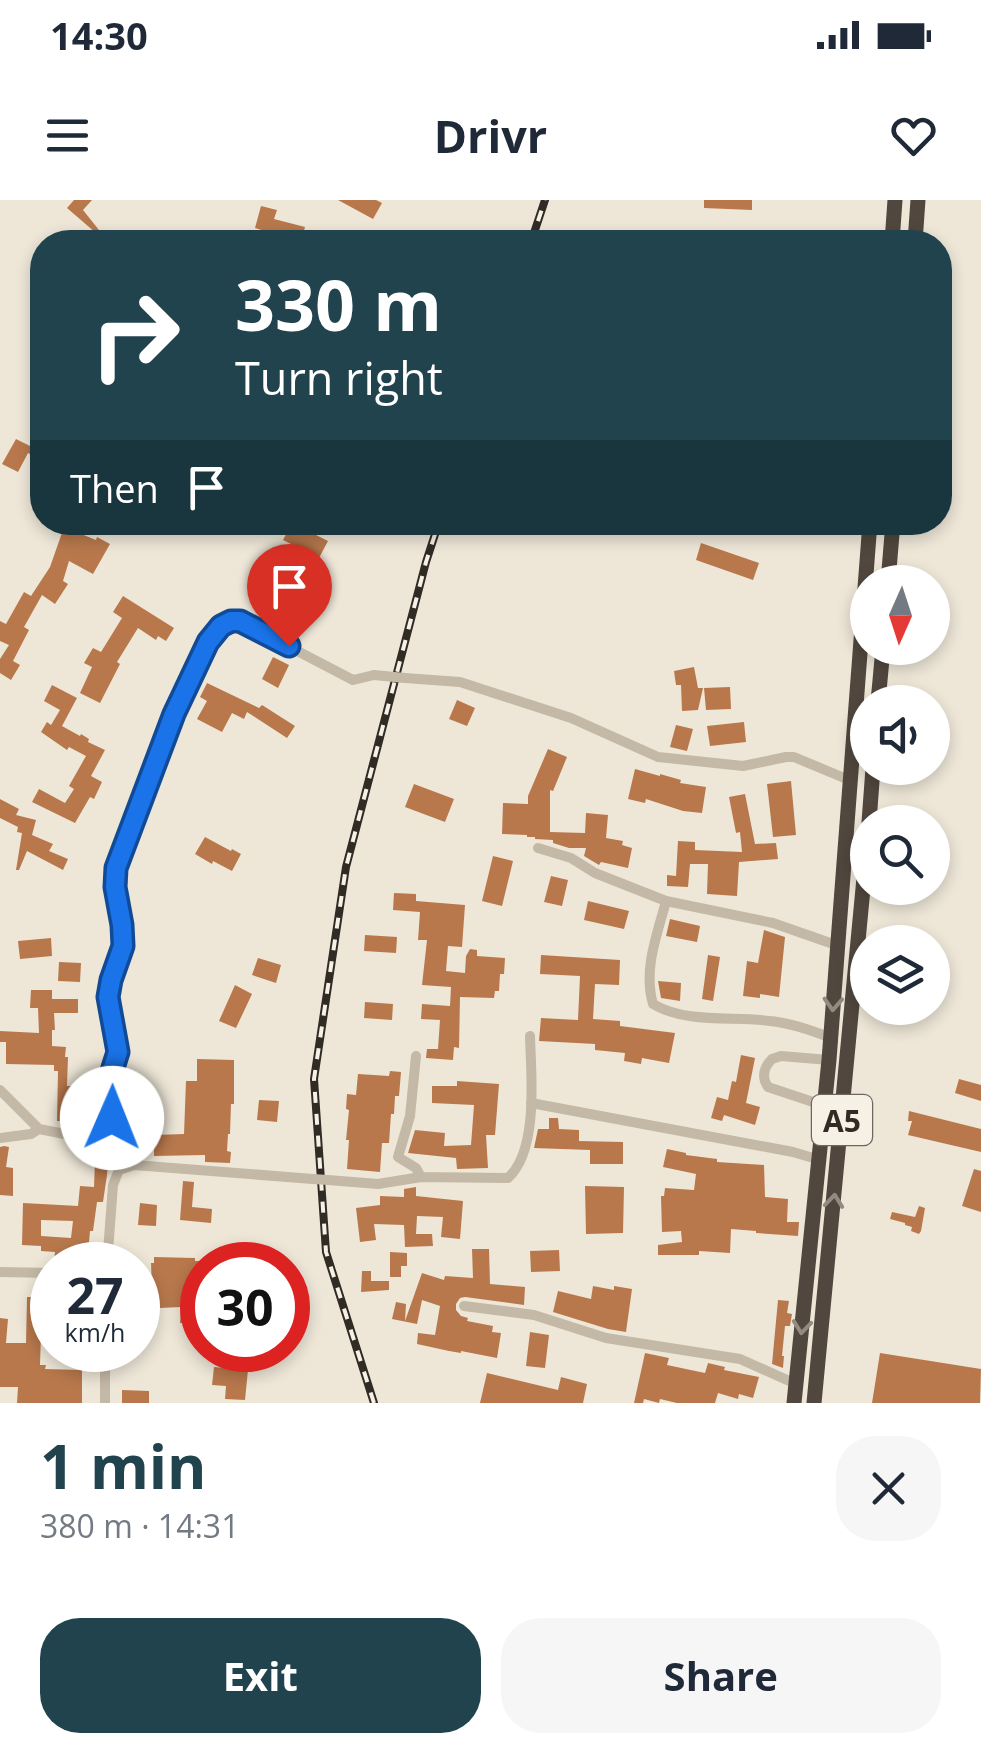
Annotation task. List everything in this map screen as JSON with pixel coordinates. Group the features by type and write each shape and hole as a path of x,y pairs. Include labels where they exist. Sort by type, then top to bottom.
{"highway":[{"path":"893,230 896,200"},
{"path":"916,230 918,200"},
{"name":"A5","path":"794,1403 831,1038 869,535"},
{"path":"889,565 892,535"},
{"name":"A5","path":"814,1403 861,905"}],"street":[{"path":"109,1242 119,1170 109,1092 118,1052 108,997 123,946 116,868 174,714 208,642 221,626 240,621 353,680 374,674 460,682 571,718 658,757 743,766 794,757 849,780"},
{"path":"538,848 571,858 594,874 666,902 773,923 836,944"},
{"path":"666,902 650,952 649,990 654,1004 676,1014 771,1021 808,1028 831,1038"},
{"path":"119,1170 134,1165 378,1184 421,1177 508,1178 524,1152 531,1103 530,1036"},
{"path":"416,1056 410,1116 398,1157 416,1168 421,1177"},
{"path":"825,1106 768,1087 764,1072 772,1059 781,1056 829,1060"},
{"path":"0,1090 39,1129 116,1144"},
{"path":"531,1103 820,1160"},
{"path":"0,1138 32,1134 39,1129"},
{"path":"0,1272 30,1273"},
{"path":"464,1306 534,1315 606,1338 740,1359 796,1384"},
{"path":"105,1372 105,1403"}],"building":[{"path":"74,200 92,200 83,210 99,230 93,230 67,208"},
{"path":"338,200 376,200 382,203 373,219"},
{"path":"704,200 752,200 752,210 704,208"},
{"path":"261,206 277,210 274,219 305,227 304,230 255,228"},
{"path":"16,439 30,446 30,454 18,472 2,464"},
{"path":"61,535 84,535 96,540 97,537 110,544 93,574 69,561 63,581 68,584 55,604 42,595 24,627 29,630 13,661 20,665 11,680 0,673 0,659 9,645 0,641 0,621 6,624 24,592 31,596 50,567"},
{"path":"286,535 316,535 328,541 319,558 283,540"},
{"path":"701,543 759,563 753,580 696,560"},
{"path":"123,596 174,628 166,641 158,636 156,640 138,628 117,662 120,664 100,703 80,693 92,667 84,663 93,648 101,652 122,618 113,612"},
{"path":"273,657 289,665 278,688 262,679"},
{"path":"694,667 698,688 703,688 698,710 682,711 681,685 676,685 674,671"},
{"path":"207,683 259,708 262,705 295,726 287,738 247,712 244,719 232,713 222,732 197,719 207,701 200,697"},
{"path":"52,685 77,698 62,726 105,750 91,776 102,782 75,823 32,802 39,789 65,803 74,789 69,786 86,756 69,747 67,750 41,732 60,710 44,701"},
{"path":"730,687 731,709 706,710 704,688"},
{"path":"457,700 475,708 467,726 449,719"},
{"path":"744,722 746,742 710,746 707,726"},
{"path":"676,725 693,729 687,751 670,747"},
{"path":"548,749 567,757 553,791 550,790 550,832 585,833 586,813 608,815 606,838 623,841 622,845 632,848 628,868 601,862 599,865 584,856 586,848 569,848 527,835 502,834 503,803 528,804"},
{"path":"635,769 706,787 702,813 646,799 645,803 628,799"},
{"path":"791,781 796,835 773,837 767,784"},
{"path":"414,784 454,799 445,822 405,807"},
{"path":"745,794 755,844 776,843 778,859 739,862 737,896 707,894 708,864 690,864 688,887 667,886 667,875 676,876 678,841 695,842 695,850 742,852 729,797"},
{"path":"0,799 19,809 16,815 36,820 32,835 53,844 49,851 68,859 63,870 27,851 16,870 22,833 0,818"},
{"path":"205,837 241,854 232,871 195,854"},
{"path":"493,856 513,861 502,906 482,901"},
{"path":"551,876 568,880 562,906 544,902"},
{"path":"394,893 416,894 416,901 465,905 462,947 448,946 446,971 465,973 470,949 477,950 477,956 505,958 504,974 500,974 499,991 495,991 494,998 460,997 459,1048 454,1047 453,1060 426,1058 427,1049 438,1049 440,1020 421,1019 422,1004 450,1006 451,987 422,985 427,940 418,940 420,912 393,910"},
{"path":"588,901 629,911 624,929 584,920"},
{"path":"670,919 700,926 697,942 666,936"},
{"path":"764,930 785,937 779,997 743,996 747,961 758,963"},
{"path":"365,935 397,937 396,953 364,951"},
{"path":"51,938 52,956 20,959 18,941"},
{"path":"541,955 620,960 619,985 595,984 593,1019 675,1033 669,1063 642,1058 641,1064 624,1061 625,1053 595,1050 595,1044 539,1041 541,1018 578,1020 580,976 540,974"},
{"path":"708,955 720,957 713,1001 702,999"},
{"path":"258,958 281,965 276,983 252,975"},
{"path":"59,962 81,963 80,982 58,981"},
{"path":"658,981 681,983 680,1001 661,998"},
{"path":"235,985 252,994 236,1028 219,1021"},
{"path":"31,990 52,990 52,999 78,999 78,1013 54,1013 52,1046 66,1047 67,1086 101,1085 98,1118 78,1116 78,1121 57,1121 58,1071 54,1071 54,1065 6,1064 6,1042 0,1042 0,1031 39,1033 38,1008 30,1008"},
{"path":"365,1002 393,1004 392,1020 364,1018"},
{"path":"741,1055 755,1058 746,1103 760,1107 755,1125 724,1115 722,1121 711,1118 717,1097 728,1100"},
{"path":"197,1059 234,1060 234,1104 227,1151 231,1152 230,1163 205,1162 205,1155 154,1156 154,1135 184,1134 186,1081 197,1081"},
{"path":"390,1071 401,1072 399,1096 395,1096 391,1114 389,1143 382,1143 380,1172 347,1169 347,1094 356,1095 358,1074 389,1076"},
{"path":"959,1079 981,1085 981,1101 955,1093"},
{"path":"457,1081 499,1084 495,1135 486,1135 488,1168 457,1169 456,1158 408,1153 415,1130 445,1133 444,1146 471,1145 474,1105 432,1103 432,1086 457,1086"},
{"path":"259,1100 279,1101 277,1122 257,1120"},
{"path":"909,1111 981,1129 981,1152 908,1135 912,1121 908,1121"},
{"path":"549,1118 558,1118 559,1129 579,1130 579,1141 623,1142 623,1164 590,1164 590,1150 534,1148 538,1129 549,1129"},
{"path":"0,1147 9,1147 6,1167 13,1168 13,1196 0,1195"},
{"path":"667,1149 717,1162 764,1165 765,1197 788,1199 787,1222 799,1222 798,1236 731,1229 730,1253 658,1255 658,1245 682,1242 681,1231 662,1232 661,1196 665,1188 694,1190 696,1174 663,1167"},
{"path":"95,1160 108,1161 103,1202 97,1202 89,1242 22,1245 23,1203 78,1206 80,1186 94,1187","holes":["41,1220 73,1221 71,1238 41,1236"]},
{"path":"974,1169 981,1171 981,1212 962,1206"},
{"path":"183,1181 194,1182 192,1207 212,1209 211,1223 180,1220"},
{"path":"585,1186 624,1187 623,1233 586,1234"},
{"path":"416,1187 416,1196 463,1201 460,1239 441,1237 443,1217 417,1216 416,1234 432,1234 433,1246 405,1247 404,1225 374,1224 376,1240 360,1242 356,1208 380,1205 380,1196 404,1197 404,1189"},
{"path":"140,1203 157,1205 156,1226 138,1225"},
{"path":"919,1206 925,1208 919,1234 905,1223 890,1219 892,1212 915,1217"},
{"path":"472,1249 489,1249 490,1284 525,1287 524,1305 465,1297 456,1304 456,1310 467,1321 493,1326 492,1332 501,1333 497,1358 417,1344 418,1333 435,1335 440,1306 422,1300 417,1324 392,1319 396,1302 406,1304 405,1321 422,1273 444,1280 445,1276 473,1278"},
{"path":"559,1250 560,1271 531,1272 530,1251"},
{"path":"390,1252 407,1253 407,1266 401,1266 401,1277 390,1277"},
{"path":"160,1257 180,1258 180,1307 160,1308"},
{"path":"362,1271 371,1271 371,1281 389,1281 389,1290 361,1292"},
{"path":"593,1286 632,1289 626,1332 553,1312 558,1291 591,1299"},
{"path":"30,1297 30,1372 82,1372 82,1403 17,1403 18,1387 0,1387 0,1318 8,1319 6,1343 26,1343"},
{"path":"778,1300 789,1301 787,1313 792,1314 790,1326 785,1326 783,1368 772,1364"},
{"path":"530,1332 549,1335 545,1368 526,1366"},
{"path":"645,1353 669,1358 667,1365 705,1373 708,1363 759,1377 753,1398 739,1394 738,1399 718,1393 715,1403 660,1399 659,1403 644,1399 643,1403 634,1403"},
{"path":"880,1353 981,1369 980,1403 872,1403"},
{"path":"213,1372 248,1372 245,1400 225,1399 226,1386 212,1385"},
{"path":"487,1373 558,1390 561,1377 587,1384 583,1403 480,1403"},
{"path":"122,1390 149,1391 149,1403 122,1403"}],"railway":[{"path":"535,230 545,200"},
{"path":"374,1403 326,1252 314,1079 346,867 435,535"}],"route":[{"path":"112,1118 109,1092 118,1052 108,997 123,946 116,868 174,714 208,642 221,626 240,621 289,646"}]}
